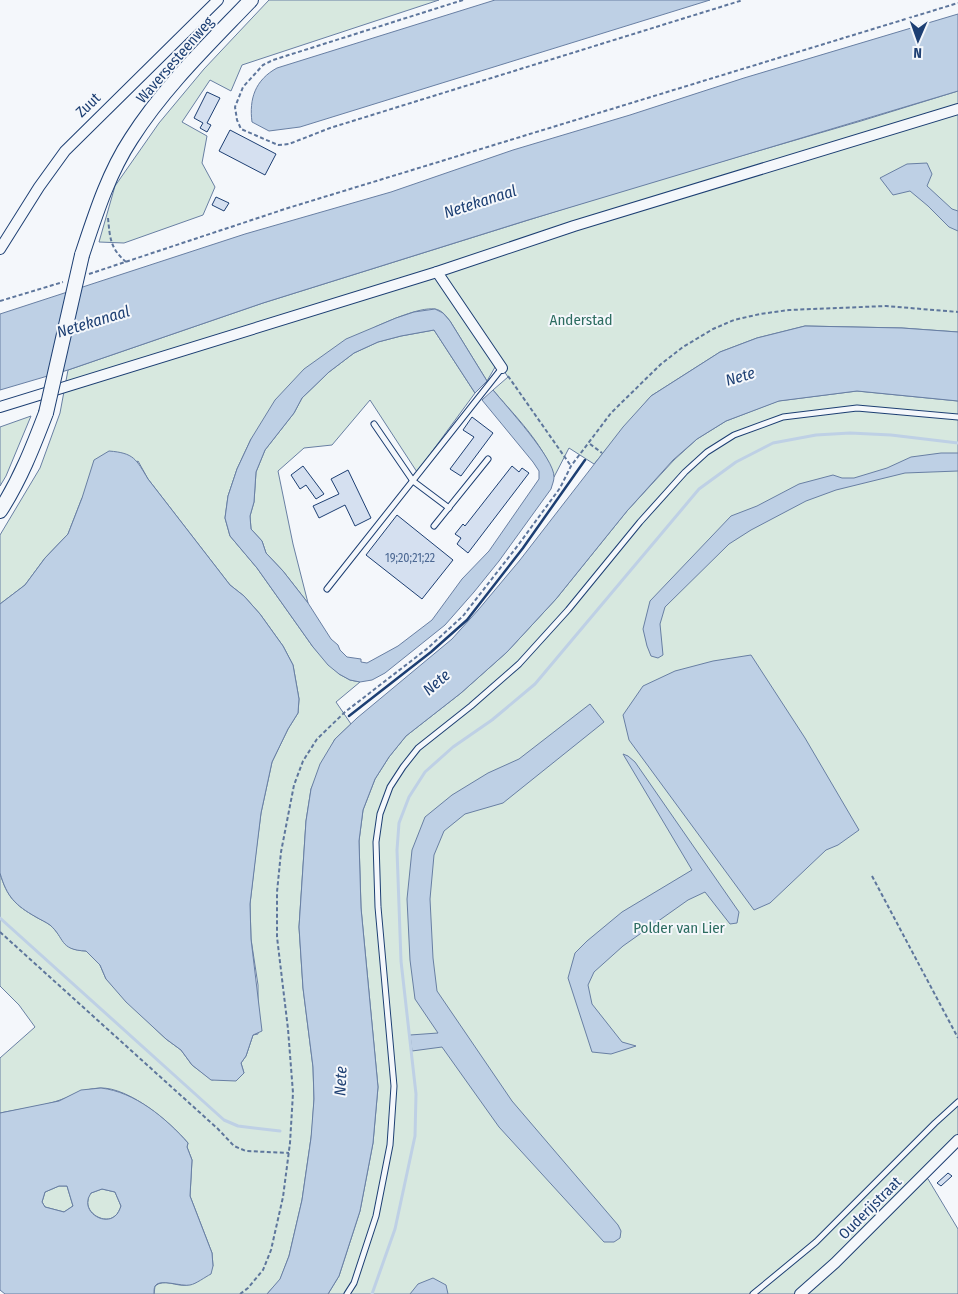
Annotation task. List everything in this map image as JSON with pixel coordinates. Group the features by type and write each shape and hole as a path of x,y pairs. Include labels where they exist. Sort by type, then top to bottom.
{"main road":[{"name":"Waversesteenweg","path":"0,511 12,492 28,459 46,413 82,255 106,187 130,140 170,87 251,0"}],"street":[{"name":"Zuut","path":"0,249 49,172 65,151 218,0"},
{"path":"0,407 437,272 584,223 958,109"},
{"path":"437,272 502,368"},
{"name":"Ouderijstraat","path":"800,1294 835,1263 958,1140"}],"lane":[{"path":"327,589 502,368"},
{"path":"347,1294 354,1283 376,1216 390,1145 394,1086 378,907 376,842 380,814 390,787 403,767 418,748 471,706 519,664 568,610 640,522 685,472 707,452 734,435 782,417 857,408 958,417"},
{"path":"374,424 413,482 449,508"},
{"path":"434,526 488,458"},
{"path":"753,1294 816,1242 958,1102"}],"path":[{"path":"463,0 273,60 263,65 243,87 235,107 237,120 242,129 278,145 289,144 330,128 743,0"},
{"path":"82,276 288,208 958,2"},
{"path":"108,217 111,242 117,255 126,262"},
{"path":"0,301 64,282"},
{"path":"240,1294 248,1288 263,1270 271,1250 283,1197 289,1153 293,1092 276,914 281,852 294,785 303,762 317,739 345,712 428,648 462,616 519,544 560,488 571,466 611,413 661,364 683,347 734,320 760,314 825,308 886,306 958,312"},
{"path":"502,368 571,466"},
{"path":"590,443 602,453"},
{"path":"872,876 958,1038"},
{"path":"0,932 218,1129 234,1146 246,1151 289,1153"}],"green space":[{"path":"269,0 439,0 242,65 231,91 210,80 182,122 207,136 202,163 215,187 203,215 124,243 99,242 115,186 159,123 204,69"},
{"name":"Anderstad","path":"958,91 958,332 902,328 805,326 757,338 720,352 651,396 594,464 569,448 554,477 544,453 493,390 508,377 498,362 487,381 447,317 435,309 421,310 375,327 251,439 237,469 228,496 225,518 230,536 257,568 313,647 339,674 350,680 360,682 336,702 351,724 335,739 311,789 306,821 299,927 303,988 313,1067 312,1131 302,1200 289,1256 280,1280 267,1294 154,1294 155,1286 159,1284 191,1284 202,1278 213,1266 212,1253 190,1196 192,1160 187,1147 188,1143 171,1125 148,1107 136,1099 111,1089 88,1090 45,1104 0,1113 0,1058 35,1027 19,1005 0,986 0,873 9,894 17,904 50,925 68,946 86,951 100,965 106,979 166,1039 181,1050 192,1065 212,1080 244,1073 241,1063 246,1056 253,1035 258,1034 258,985 251,939 250,904 261,813 272,762 298,713 299,699 293,665 283,646 260,614 244,596 230,585 148,479 138,461 82,498 68,534 45,558 25,585 0,604 0,535 40,468 60,413 68,370 263,303 634,187"},
{"path":"434,330 475,393 417,472 370,400 332,445 304,448 278,471 293,544 308,603 266,553 262,541 251,529 250,516 254,502 256,472 265,450 294,413 302,398 329,372 354,353 378,342"},
{"name":"Polder van Lier","path":"857,391 958,401 958,1138 922,1173 928,1179 958,1229 958,1294 328,1294 339,1276 360,1211 373,1143 378,1087 361,908 359,841 363,810 375,779 389,757 406,736 461,693 507,652 556,599 627,511 674,460 697,439 726,421 778,401"},
{"path":"31,416 6,476 0,486 0,427"},
{"path":"59,1186 67,1186 73,1206 64,1212 45,1207 42,1202 45,1192"},
{"path":"102,1189 115,1192 121,1206 117,1214 111,1218 106,1219 97,1216 88,1205 88,1198 91,1193"}],"water":[{"path":"495,0 710,0 300,127 269,131 252,122 251,114 255,91 263,78 277,68"},
{"name":"Netekanaal","path":"958,14 958,91 528,220 263,303 68,370 0,390 0,314 245,234 391,192 513,150"},
{"path":"927,163 932,174 927,186 952,209 958,211 958,231 949,227 910,191 893,195 880,178 907,164"},
{"path":"435,309 443,313 450,321 487,381 475,393 434,330 378,342 354,353 329,372 302,398 294,413 265,450 256,472 254,502 250,516 251,529 262,541 266,553 308,603 340,650 347,657 361,659 361,662 367,663 398,646 432,620 462,579 489,551 539,479 539,471 533,462 482,400 493,390 539,446 552,469 554,480 551,489 499,561 445,625 385,673 372,680 360,682 350,680 328,665 313,647 257,568 230,536 225,518 228,496 237,469 251,439 275,400 304,369 346,339 396,318 414,312"},
{"name":"Nete","path":"805,326 902,328 958,332 958,401 857,391 779,401 726,421 697,439 673,460 627,511 556,599 507,652 461,693 406,736 389,757 375,779 363,810 359,841 361,908 378,1087 373,1143 360,1211 339,1276 328,1294 267,1294 280,1279 289,1256 302,1200 311,1138 314,1099 313,1067 303,988 299,927 306,821 311,789 320,764 335,739 357,718 452,639 479,609 520,560 623,427 651,396 720,352 757,338"},
{"path":"109,451 124,453 137,462 230,585 244,596 260,614 283,646 293,665 299,699 298,713 272,762 261,813 250,904 251,939 262,1031 253,1035 246,1056 241,1063 244,1073 236,1081 211,1080 192,1065 181,1050 166,1039 126,1002 106,979 100,965 86,951 67,946 50,925 17,904 9,894 0,873 0,604 25,585 45,558 68,534 94,460"},
{"path":"958,453 958,471 905,473 836,490 806,501 729,544 665,607 660,624 663,655 658,658 651,656 643,629 650,601 731,516 757,506 799,484 833,475 842,478 854,478 887,468 911,457"},
{"path":"751,655 805,738 859,830 838,845 826,850 770,903 754,910 629,740 623,715 643,686 675,671 713,661"},
{"path":"590,704 604,722 503,803 465,814 444,831 434,855 430,899 437,991 512,1101 618,1225 621,1231 620,1238 614,1242 604,1242 499,1127 442,1047 412,1051 410,1035 438,1033 415,999 410,960 407,899 412,850 425,817 452,795 488,773 519,759"},
{"path":"623,754 635,762 739,912 737,923 730,924 705,892 688,900 623,946 594,972 588,985 592,1004 622,1042 636,1046 611,1054 592,1052 568,978 575,953 622,912 692,870"},
{"path":"101,1088 114,1090 126,1095 160,1116 188,1143 187,1147 192,1160 190,1196 212,1253 213,1266 211,1274 190,1285 157,1284 154,1294 5,1294 0,1290 0,1113 59,1101 81,1090","holes":["59,1186 67,1186 73,1206 64,1212 45,1207 42,1202 45,1192","102,1189 115,1192 121,1206 117,1214 111,1218 101,1219 97,1217 88,1205 91,1193"]},
{"path":"433,1278 446,1285 448,1294 410,1294 418,1284"}],"building":[{"path":"207,92 220,98 207,123 211,125 207,132 200,128 203,123 194,118"},
{"path":"230,130 276,154 265,175 219,151"},
{"path":"216,197 229,203 224,211 212,205"},
{"path":"472,417 493,433 461,476 450,469 474,437 463,430"},
{"path":"303,466 324,494 316,499 306,485 300,489 291,475"},
{"path":"512,466 519,472 522,468 529,473 468,553 457,544 461,538 455,534 463,524 465,526"},
{"path":"348,470 371,518 355,526 345,505 319,518 313,506 339,494 331,479"},
{"path":"397,515 453,560 422,599 366,555"},
{"path":"948,1173 952,1176 941,1186 937,1183"}],"waterway":[{"path":"372,1294 395,1229 415,1136 416,1094 401,961 397,850 399,823 409,797 425,772 453,747 492,720 535,684 699,489 736,462 773,443 816,435 850,433 891,435 958,443"},
{"path":"0,918 224,1120 238,1126 280,1131"}],"wall":[{"path":"349,716 431,652 467,620 523,548 585,460"}]}
